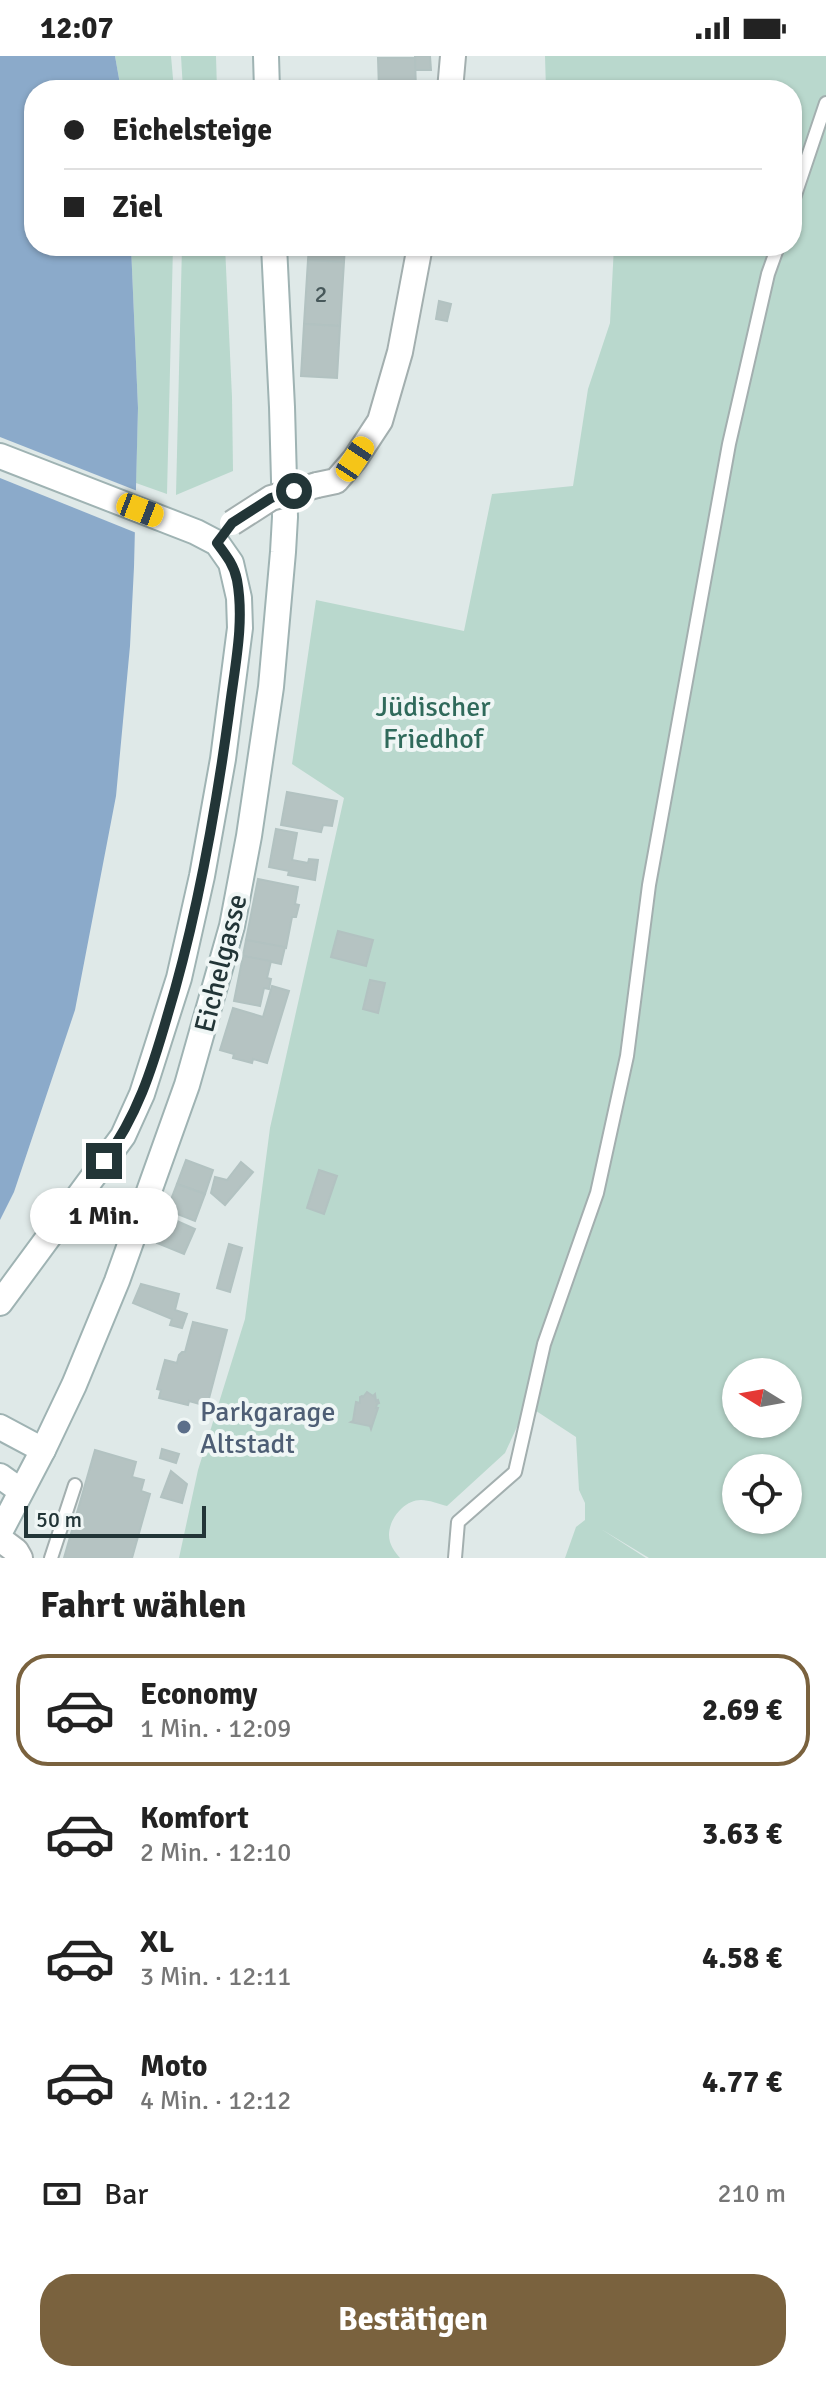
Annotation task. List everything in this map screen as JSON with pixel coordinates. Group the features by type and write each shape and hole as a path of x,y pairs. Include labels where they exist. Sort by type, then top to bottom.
{"street":[{"path":"266,56 267,80"},
{"path":"451,80 453,56"},
{"name":"Eichelgasse","path":"0,1532 43,1450 99,1327 187,1085 232,926 271,687 284,541 274,256"},
{"path":"206,538 271,498 336,481 355,459 380,421 400,352 418,256"},
{"path":"0,456 206,538 231,563 236,579 240,628 223,759 205,862 179,978 142,1094 123,1136 0,1303"},
{"path":"0,1427 43,1450"},
{"path":"0,1476 21,1491"},
{"path":"0,1539 20,1558"}],"lane":[{"path":"802,174 826,103"},
{"path":"455,1558 458,1522 515,1472 544,1344 597,1193 624,1071 649,885 729,444 774,256"},
{"path":"51,1558 75,1485"}],"green space":[{"path":"115,56 171,56 173,80 119,80"},
{"path":"181,56 216,56 217,80 182,80"},
{"name":"Jüdischer Friedhof","path":"545,56 826,56 826,1558 649,1558 601,1529 646,1558 565,1558 576,1527 585,1520 585,1503 579,1490 576,1437 527,1405 505,1453 447,1506 421,1500 409,1503 399,1512 389,1535 391,1545 400,1558 179,1558 198,1470 245,1319 270,1128 344,798 292,764 316,600 464,631 492,494 573,486 588,389 610,323 613,256 802,256 802,80 546,80"},
{"path":"131,256 173,256 167,494 136,483 138,408"},
{"path":"182,256 225,256 233,471 176,495"}],"water":[{"path":"0,56 115,56 119,80 24,80 24,256 131,256 138,408 130,646 116,796 75,1010 14,1192 0,1220"}],"pier":[{"path":"0,437 140,492 139,534 0,478"}],"building":[{"path":"415,56 430,56 431,70 415,70"},
{"path":"378,58 415,58 416,80 379,80"},
{"path":"308,256 344,256 344,262 308,260"},
{"path":"308,260 344,262 340,326 304,324"},
{"path":"439,301 451,304 447,321 436,319"},
{"path":"304,324 340,326 337,378 301,376"},
{"path":"287,792 337,801 332,826 323,825 321,832 281,825"},
{"path":"276,829 297,833 292,860 308,863 309,859 318,860 315,880 288,875 289,871 269,867"},
{"path":"258,879 298,887 295,904 299,905 296,917 292,917 286,948 246,940"},
{"path":"338,931 373,940 366,966 331,957"},
{"path":"246,940 285,947 281,964 243,956"},
{"path":"243,956 271,961 267,978 271,979 269,989 264,988 260,1006 234,1001"},
{"path":"370,980 385,983 378,1013 363,1009"},
{"path":"272,986 289,991 267,1063 233,1058 234,1054 220,1050 233,1008 263,1017"},
{"path":"186,1160 213,1170 205,1194 177,1184"},
{"path":"241,1162 253,1172 225,1205 211,1193 215,1177 227,1180"},
{"path":"319,1170 337,1176 324,1214 307,1208"},
{"path":"177,1184 205,1194 195,1221 167,1210"},
{"path":"168,1217 195,1229 184,1254 157,1243"},
{"path":"229,1244 242,1248 230,1292 217,1288"},
{"path":"141,1284 179,1294 175,1310 187,1314 182,1328 170,1325 172,1319 133,1303"},
{"path":"193,1322 227,1330 207,1406 159,1398 161,1390 157,1389 165,1360 177,1363 179,1355 185,1352"},
{"path":"367,1392 373,1396 375,1394 379,1403 371,1429 370,1426 351,1422 356,1402 360,1403 360,1397"},
{"path":"162,1449 179,1454 176,1463 160,1458"},
{"path":"95,1450 136,1462 132,1477 144,1480 141,1491 150,1494 132,1558 64,1558"},
{"path":"171,1471 187,1484 182,1503 161,1497"}],"place":[{"name":"Parkgarage Altstadt","path":"184,1427"}],"route":[{"path":"104,1161 123,1136 158,1048 179,978 202,876 223,759 240,628 236,579 231,563 217,543 232,523 271,498 294,491"}]}
